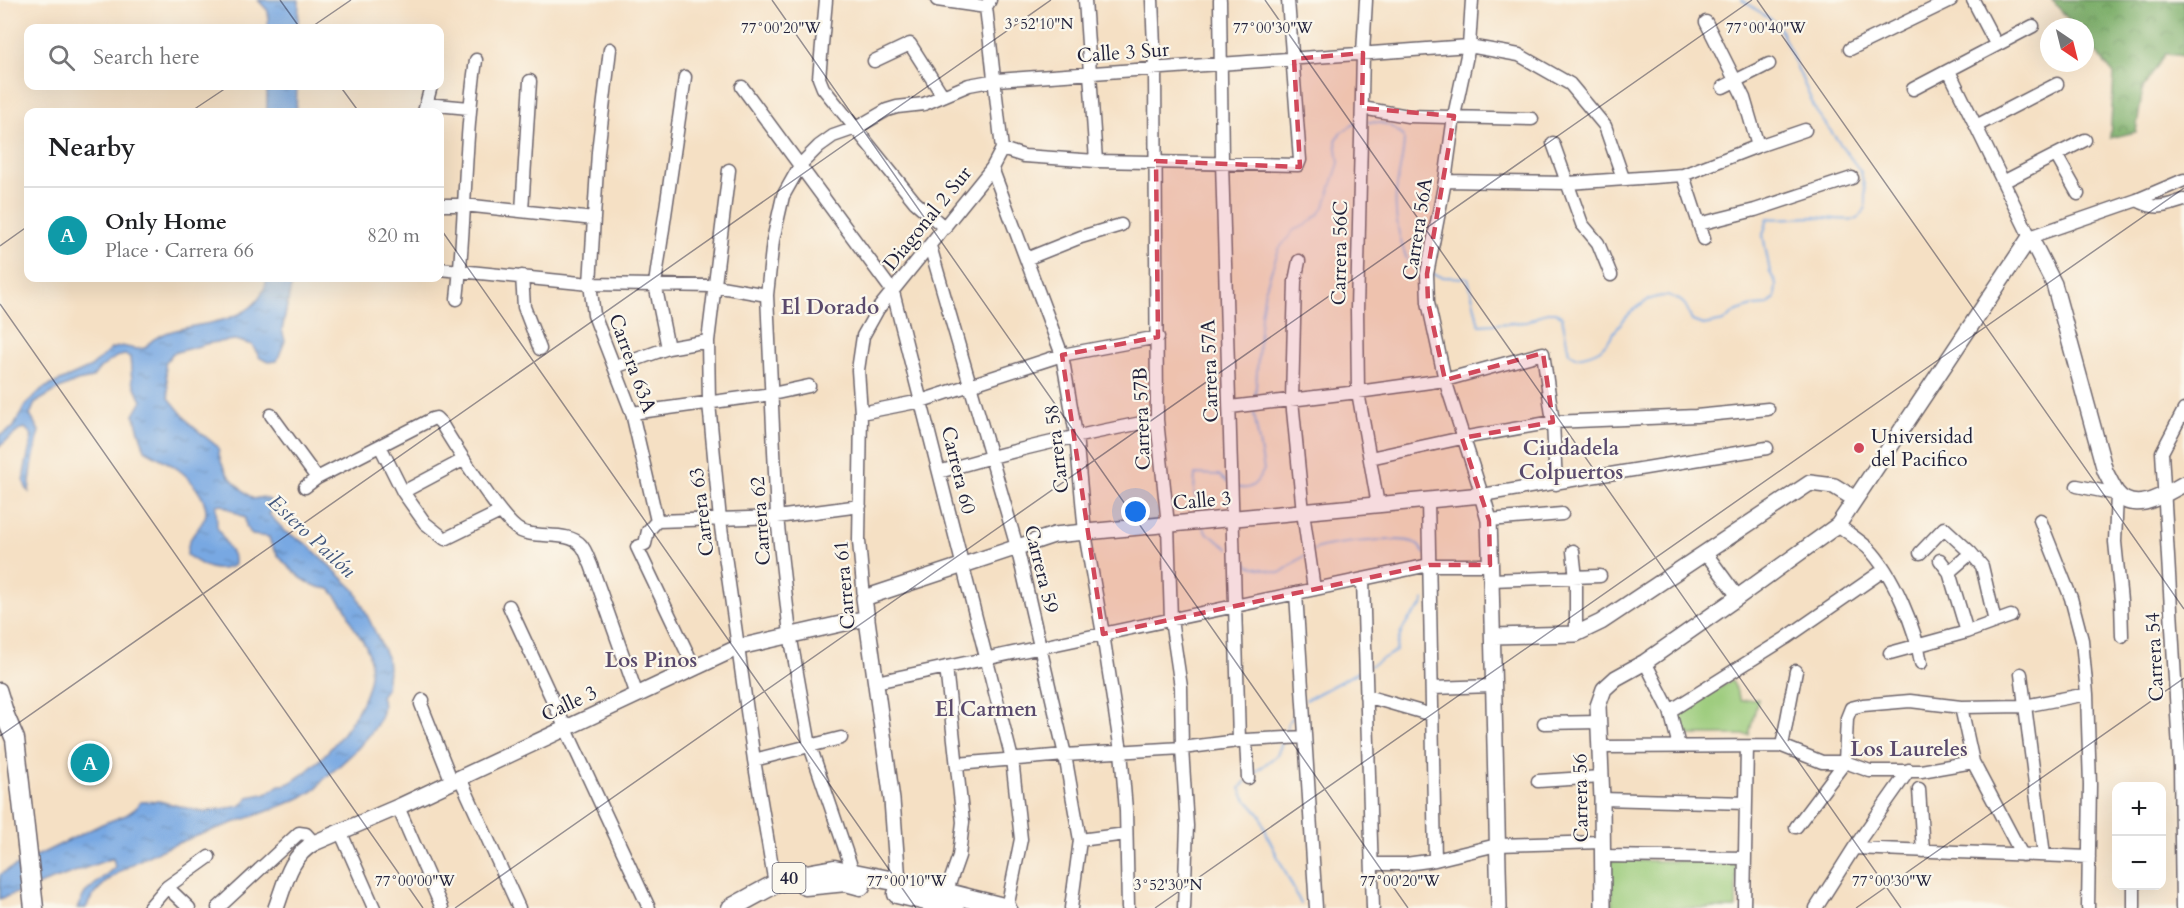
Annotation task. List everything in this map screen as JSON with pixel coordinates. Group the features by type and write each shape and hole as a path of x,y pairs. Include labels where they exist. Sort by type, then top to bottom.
{"highway":[{"path":"0,704 15,739 33,900"},
{"name":"40","path":"731,908 795,876 834,869 898,882 951,900 1007,908"},
{"name":"40","path":"754,908 779,894 813,884 846,882 908,902 951,900"}],"main road":[{"path":"1646,662 1838,525 2030,237 2054,285 2105,471 2117,494 2132,502 2148,503 2184,484"},
{"path":"1494,636 1576,634 1601,622 1810,483 1834,486 1855,499"},
{"path":"1482,495 1489,520 1494,636 1492,686 1499,908"},
{"name":"Calle 3","path":"864,598 1054,536 1482,495"},
{"name":"Carrera 61","path":"864,598 892,800 898,882"},
{"name":"Calle 3","path":"276,908 293,862 299,854 314,843 398,807 739,647 867,618"},
{"name":"Carrera 56","path":"1603,908 1598,706 1604,689 1616,678 1646,662"}],"street":[{"path":"826,0 819,78 823,87 915,202 945,228"},
{"path":"937,0 988,4 1002,149 992,168"},
{"path":"1085,0 1096,161"},
{"name":"Carrera 57B","path":"1152,0 1155,69 1157,420 1168,525 1171,620 1180,687 1187,826 1184,908"},
{"name":"Carrera 57A","path":"1220,0 1234,606 1243,740 1248,778"},
{"path":"1002,149 1024,156 1096,161 1222,162 1293,167 1298,165 1300,160 1294,58 1288,0"},
{"name":"Carrera 56C","path":"1366,0 1357,310 1358,392 1378,505"},
{"name":"Carrera 56A","path":"1472,0 1469,46 1454,116 1445,181 1427,274 1428,302 1445,380 1482,495"},
{"path":"1850,49 1951,0"},
{"path":"1973,0 1996,44"},
{"path":"1706,22 1744,98 1758,146"},
{"path":"1913,89 2033,26"},
{"path":"874,62 910,44 943,96"},
{"name":"Calle 3 Sur","path":"801,164 833,136 856,128 887,110 897,106 924,104 969,86 996,80 1469,46 1519,55 1570,84 1605,126 1623,178"},
{"name":"Carrera 63A","path":"610,49 598,152 590,284 594,315 632,413 657,521"},
{"path":"457,299 469,108 476,60"},
{"path":"1723,87 1769,64"},
{"path":"1949,71 2030,237 2137,200 2184,180"},
{"path":"668,348 655,284 685,76"},
{"path":"522,212 530,81"},
{"path":"1976,126 2057,84"},
{"name":"Carrera 60","path":"742,87 801,164 893,292 1012,759 1021,839 1007,908"},
{"path":"430,90 425,108 469,108"},
{"path":"1362,108 1408,116 1532,120"},
{"path":"1445,181 1568,183 1683,175 1805,130"},
{"path":"2003,182 2085,140"},
{"path":"1553,143 1582,224 1598,243 1611,276"},
{"path":"2056,155 2078,194"},
{"name":"Carrera 62","path":"801,164 783,196 773,240 766,295 777,517 790,634 810,746 854,872"},
{"name":"Diagonal 2 Sur","path":"893,292 992,168"},
{"name":"Carrera 58","path":"992,168 1062,355 1076,435 1084,533 1103,634 1121,751 1128,908"},
{"name":"Carrera 63","path":"729,170 708,341 709,403 720,520 754,760 775,884"},
{"path":"1683,175 1704,239"},
{"path":"1699,224 1755,210 1852,178"},
{"path":"2137,200 2158,208 2184,200"},
{"path":"444,205 464,205 594,219"},
{"path":"1026,259 1081,237 1121,225"},
{"name":"Carrera 59","path":"930,246 1017,548 1065,754 1080,840 1071,908"},
{"path":"1299,261 1294,281 1292,400 1303,512 1314,589"},
{"path":"444,270 590,284 715,286 766,295"},
{"path":"522,276 524,306 540,349"},
{"name":"Carrera 61","path":"864,598 860,541 861,413 858,370 863,336 878,309 893,292"},
{"path":"861,413 921,401 1062,355 1158,337"},
{"path":"615,367 668,348 708,341"},
{"path":"1230,407 1445,380 1543,353 1553,422 1556,484"},
{"path":"632,413 772,394 809,386"},
{"path":"1370,458 1462,438 1553,422 1696,416 1768,409"},
{"name":"Carrera 54","path":"2182,908 2182,767 2162,452 2184,410"},
{"path":"271,415 317,478"},
{"path":"305,487 317,478 436,418 462,460 500,512 516,528 526,533 576,540 582,546 591,565 637,695"},
{"path":"939,472 991,456 1076,435 1157,420"},
{"path":"380,446 403,492 425,523 445,538 500,512"},
{"path":"1482,495 1767,448"},
{"path":"403,492 462,460"},
{"path":"2077,486 2117,494 2115,542 2122,636"},
{"path":"1428,500 1435,860"},
{"path":"694,667 637,547 645,544 648,531 657,521 777,517 860,506"},
{"path":"1489,520 1562,514"},
{"path":"2040,520 2071,598 2082,640 2087,694 2090,785 2088,908"},
{"path":"1838,525 1869,549 1884,570 1912,625 1921,663"},
{"path":"1920,553 1944,528 1982,566 1995,622"},
{"path":"1573,550 1576,578 1576,634"},
{"path":"1705,552 1738,597"},
{"path":"1948,572 1971,553"},
{"path":"1940,560 1948,572 1966,632"},
{"path":"876,682 1430,565 1576,578 1600,576"},
{"path":"1670,711 1786,638 1884,570"},
{"path":"1363,579 1373,908"},
{"path":"1296,593 1316,908"},
{"path":"509,606 649,908"},
{"path":"1890,653 1966,632 2011,616"},
{"path":"1646,662 1670,711 1679,746"},
{"path":"946,667 963,822 951,900"},
{"path":"1782,746 1796,671"},
{"path":"2021,674 2044,855"},
{"path":"1432,688 1492,686"},
{"path":"0,689 15,739"},
{"path":"1796,827 1845,762 1847,718 1851,708 1910,701 1961,707 2024,706 2087,694"},
{"path":"1366,696 1432,715"},
{"path":"423,700 422,704 456,780 519,908"},
{"path":"1961,707 1972,762 2022,855"},
{"path":"1544,723 1599,722"},
{"path":"957,764 1065,754 1182,748 1243,740 1305,737"},
{"path":"754,760 841,738"},
{"path":"1600,747 1782,746 1822,762 1845,762 1870,771 1921,771 1972,762"},
{"path":"1744,908 1747,747"},
{"path":"1816,908 1854,848 1909,770"},
{"path":"1538,781 1601,777"},
{"path":"1919,789 1923,851"},
{"path":"1602,799 1746,803"},
{"path":"398,807 442,908"},
{"path":"340,832 374,908"},
{"path":"218,908 298,833 306,834 314,843"},
{"path":"1080,840 1126,834"},
{"path":"1372,864 1406,864 1435,860 1497,845 1745,858"},
{"path":"1854,848 2089,856"},
{"path":"149,908 167,887 209,857"},
{"path":"167,887 189,908"},
{"path":"2134,890 2134,908"}],"highlighted area":[{"path":"1363,53 1362,108 1454,116 1427,274 1428,302 1445,380 1543,353 1553,422 1462,438 1489,520 1490,565 1429,565 1103,634 1062,355 1158,337 1156,161 1300,167 1294,59"}],"green space":[{"path":"2052,0 2184,0 2184,56 2165,54 2143,88 2136,132 2110,138 2114,74 2094,50 2094,18 2067,18"},
{"path":"1732,680 1741,701 1758,699 1749,735 1684,735 1678,713"},
{"path":"1611,860 1736,862 1736,908 1612,908"}],"water":[{"path":"258,0 299,0 298,24 268,24 268,11"},
{"path":"267,90 297,90 296,108 267,108"},
{"path":"266,282 292,282 282,330 285,341 277,361 269,362 260,358 252,345 235,340 210,343 173,353 165,363 169,398 191,425 218,447 225,471 234,482 253,499 263,497 270,500 274,508 269,514 286,532 307,544 355,590 387,657 386,689 381,696 383,708 379,720 356,750 313,791 258,815 154,853 125,869 101,887 86,908 77,908 85,893 115,867 113,858 0,899 0,875 102,824 126,815 140,802 159,801 203,812 240,806 248,797 268,793 279,785 292,782 315,764 339,739 350,724 366,692 370,676 369,655 344,606 330,589 309,583 294,572 275,551 269,537 252,535 246,526 245,518 221,504 216,505 217,527 234,558 234,565 221,569 209,568 187,555 191,538 205,517 205,505 194,485 184,474 145,450 134,415 142,401 132,381 130,357 125,355 116,357 99,369 92,378 77,381 35,403 30,415 39,431 29,492 25,486 24,472 31,434 25,428 21,429 0,446 0,435 13,428 25,406 42,389 91,367 111,349 122,346 135,349 145,348 156,337 172,331 230,318 247,310 260,297"}],"waterway":[{"path":"1430,273 1443,277 1468,278 1479,325 1527,322 1547,312 1556,312 1562,317 1569,353 1576,357 1599,350 1630,313 1643,303 1657,297 1672,297 1680,301 1687,309 1692,321 1703,325 1724,321 1737,311 1753,306 1768,305 1775,298 1776,284 1770,272 1763,235 1768,218 1857,219 1865,209 1865,191 1861,172 1816,111 1778,24 1742,0"},
{"path":"1367,122 1387,125 1404,137 1396,193 1397,220 1408,262 1423,269"},
{"path":"1255,400 1261,315 1265,290 1279,249 1294,230 1306,225 1320,213 1325,205 1339,163 1336,141 1340,133 1356,123"},
{"path":"1237,487 1250,487 1264,470 1253,408"},
{"path":"1201,514 1194,492 1195,474 1219,475 1227,482"},
{"path":"1203,526 1206,532 1229,549"},
{"path":"1314,550 1348,543 1396,540 1415,543 1425,554"},
{"path":"1239,556 1250,566 1280,573 1304,556"},
{"path":"1370,666 1396,651 1404,626 1422,606 1424,600"},
{"path":"1306,700 1362,670"},
{"path":"1285,735 1288,723 1298,708"},
{"path":"1252,775 1277,755 1282,743"},
{"path":"1246,781 1240,788 1244,797 1261,816 1267,835 1301,904"}],"place":[{"name":"Universidad del Pacifico","path":"1859,448"},
{"name":"Only Home","path":"90,763"}],"district":[{"name":"El Dorado","path":"830,307"},
{"name":"Ciudadela Colpuertos","path":"1571,460"},
{"name":"Los Pinos","path":"651,660"},
{"name":"El Carmen","path":"986,709"},
{"name":"Los Laureles","path":"1909,749"}],"water label":[{"name":"Estero Pailón","path":"312,536"}]}
